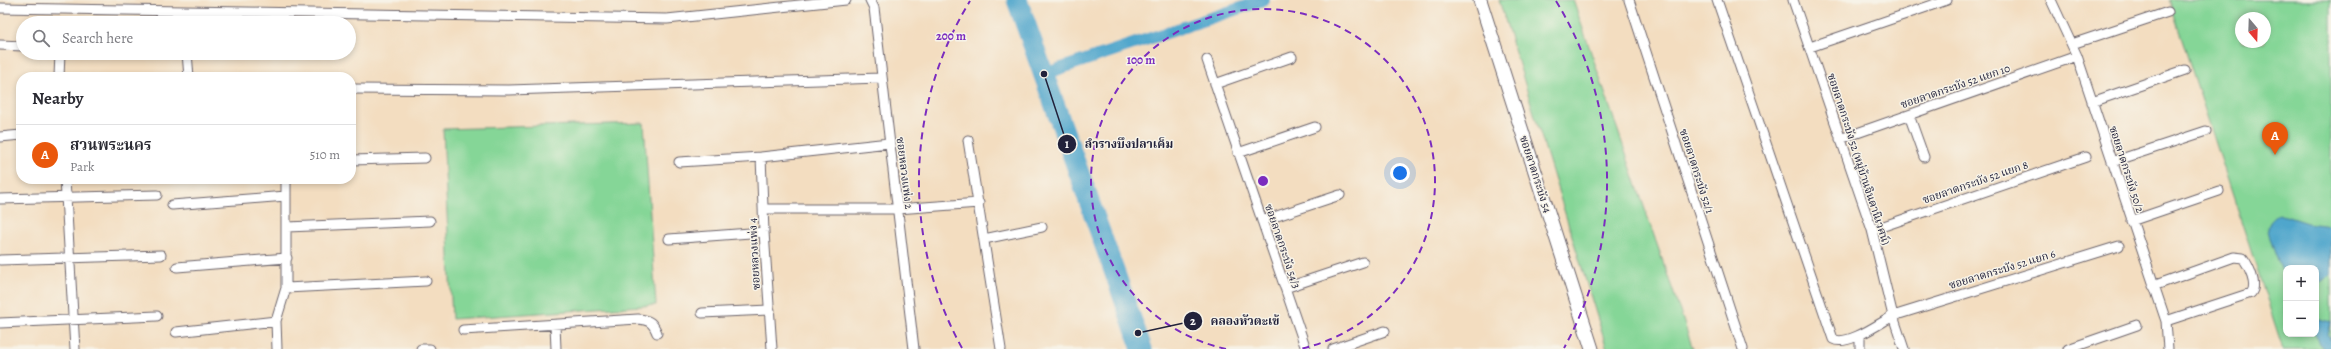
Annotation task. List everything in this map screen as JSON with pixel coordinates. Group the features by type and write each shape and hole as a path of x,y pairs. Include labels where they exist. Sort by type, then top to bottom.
{"main road":[{"name":"ซอยลาดกระบัง 54","path":"1480,0 1592,349"}],"street":[{"path":"0,8 667,19 846,0"},
{"name":"ซอยหลวงแพ่ง 2","path":"870,0 874,8 881,78 914,349"},
{"name":"ซอยลาดกระบัง 52/1","path":"1629,0 1742,349"},
{"name":"ซอยลาดกระบัง 52 แยก 6","path":"1717,0 1833,340 1841,342 1860,335 1893,316 2119,246"},
{"name":"ซอยลาดกระบัง 52 (หมู่บ้านจินดานิเวศน์)","path":"1793,0 1872,230 1893,316 1904,349"},
{"path":"1810,47 1947,0"},
{"name":"ซอยลาดกระบัง 50/2","path":"2051,0 2077,56 2131,221 2166,321 2168,349"},
{"path":"2072,44 2168,12"},
{"path":"0,45 16,46"},
{"name":"ซอยลาดกระบัง 52 แยก 10","path":"1840,139 2077,56"},
{"path":"1215,84 1292,57"},
{"path":"59,72 60,60"},
{"path":"188,60 189,72"},
{"name":"ซอยลาดกระบัง 54/3","path":"1207,60 1306,349"},
{"path":"2092,102 2185,70"},
{"path":"356,89 509,90 881,78"},
{"path":"1909,115 1924,157"},
{"path":"1238,153 1315,127"},
{"path":"2112,162 2206,131"},
{"path":"0,137 16,135"},
{"path":"968,140 1001,349"},
{"path":"679,162 761,157 889,143"},
{"name":"ซอยหลวงแพ่ง 4","path":"761,157 764,232 772,349"},
{"name":"ซอยลาดกระบัง 52 แยก 8","path":"1872,230 2086,157"},
{"path":"356,160 424,158"},
{"path":"65,184 75,349"},
{"path":"277,349 276,321 286,288 286,184"},
{"path":"2131,221 2219,191"},
{"path":"0,199 157,195"},
{"path":"1262,221 1340,195"},
{"path":"172,205 286,196"},
{"path":"764,209 897,209 979,203"},
{"path":"286,227 430,221"},
{"path":"984,239 1042,227"},
{"path":"670,239 764,232"},
{"path":"0,260 161,255"},
{"path":"2153,286 2234,257 2244,258 2247,263 2254,285 2251,293 2166,321"},
{"path":"177,268 287,258"},
{"path":"1285,288 1362,262"},
{"path":"286,288 426,281"},
{"path":"702,313 770,310"},
{"path":"0,322 157,316"},
{"path":"463,330 646,320 654,324 657,333"},
{"path":"176,332 276,321"},
{"path":"2068,349 2137,324"},
{"path":"555,325 556,349"},
{"path":"1333,349 1385,331"},
{"path":"1860,335 1860,349"},
{"path":"421,349 430,349"}],"green space":[{"path":"1499,0 1573,0 1693,349 1607,349"},
{"path":"2169,0 2331,0 2331,349 2283,349"},
{"path":"644,123 656,305 452,319 443,129"}],"water":[{"path":"2279,214 2307,223 2331,226 2331,275 2319,283 2319,265 2283,265 2283,273 2268,229 2270,222"},
{"path":"2319,319 2331,322 2328,335 2331,341 2331,349 2323,349 2317,337 2319,337"}],"waterway":[{"path":"1017,0 1142,349"},
{"path":"1044,74 1264,0"}],"place":[{"name":"ลำรางบึงปลาเค็ม","path":"1044,74"},
{"name":"สวนพระนคร","path":"2275,155"},
{"name":"คลองหัวตะเข้","path":"1138,333"}]}
